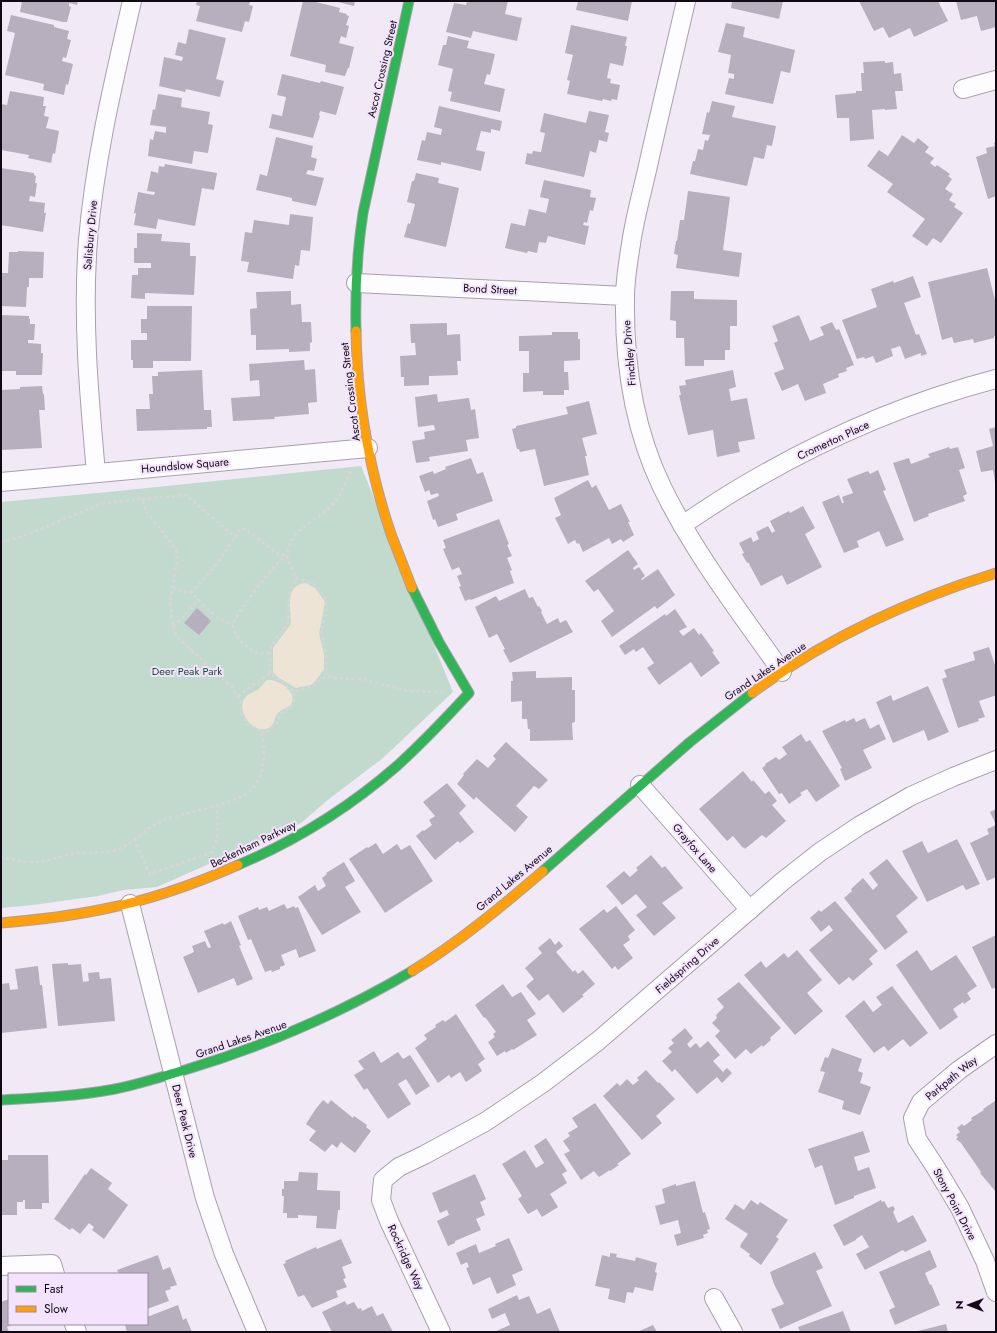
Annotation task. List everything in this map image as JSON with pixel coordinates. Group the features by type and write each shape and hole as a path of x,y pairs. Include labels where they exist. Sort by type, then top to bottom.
{"street":[{"name":"Salisbury Drive","path":"96,473 87,376 86,309 88,240 96,171 107,111 132,1"},
{"name":"Ascot Crossing Street","path":"409,1 367,190 359,241 356,283 355,338 359,391 365,448 388,525 411,585 431,628 469,693"},
{"name":"Finchley Drive","path":"686,1 631,242 625,296 625,332 628,368 634,404 646,446 662,486 698,552 782,672"},
{"path":"963,89 996,80"},
{"name":"Bond Street","path":"356,283 625,296"},
{"name":"Cromerton Place","path":"682,525 740,488 786,462 842,435 904,408 968,386 996,379"},
{"name":"Houndslow Square","path":"1,482 365,448"},
{"name":"Grand Lakes Avenue","path":"1,1100 31,1099 89,1093 133,1085 241,1053 296,1032 348,1007 399,979 447,948 494,912 689,742 730,708 782,672 814,652 865,624 932,595 996,573"},
{"name":"Beckenham Parkway","path":"1,923 28,922 85,914 130,904 168,894 211,878 264,855 304,833 352,801 388,773 430,735 469,693"},
{"name":"Fieldspring Drive","path":"383,1180 399,1167 485,1122 543,1083 598,1041 783,881 820,852 859,826 911,796 996,760"},
{"name":"Grayfox Lane","path":"640,785 750,910"},
{"name":"Deer Peak Drive","path":"130,904 172,1074 205,1198 224,1254 257,1332"},
{"name":"Parkpath Way","path":"913,1118 921,1102 959,1070 996,1044"},
{"name":"Stony Point Drive","path":"913,1118 917,1139 960,1208 985,1262 996,1292"},
{"name":"Rockridge Way","path":"383,1180 381,1200 386,1214 441,1332"},
{"path":"1,1266 54,1269"},
{"path":"714,1298 733,1332"}],"path":[{"path":"270,673 270,653 272,645 288,623 289,595 296,578 288,560 292,542 297,532 322,514 334,502 365,448"},
{"path":"1,542 24,536 98,505 186,495 235,537"},
{"path":"1,857 15,860 41,862 78,853 93,854 122,848 163,820 216,806 241,796 253,788 259,780 262,770 264,741 261,731 249,725 241,712 240,701 232,687 176,636 172,626 170,602 177,560 176,550 147,513 142,499"},
{"path":"173,588 189,593 210,571 241,528 245,529 278,554 288,556"},
{"path":"270,653 258,654 247,647 239,640 233,625 235,618 244,605 279,562 288,556"},
{"path":"296,578 314,584 326,596 327,610 321,630 326,656 327,676"},
{"path":"190,591 216,616 233,625"},
{"path":"172,626 184,617 198,599"},
{"path":"238,696 270,673"},
{"path":"270,673 294,692"},
{"path":"327,676 333,678 362,678 409,691 469,693"},
{"path":"294,692 310,687 327,676"},
{"path":"262,735 277,724 280,714 293,705 294,692"},
{"path":"134,840 150,874 212,852 218,839 216,806"}],"green space":[{"name":"Deer Peak Park","path":"361,466 453,692 383,758 329,799 301,823 157,887 124,890 98,896 1,908 1,502"}],"sand":[{"path":"306,583 315,588 325,602 319,634 324,654 324,669 312,684 296,688 279,678 273,672 273,648 291,624 290,599 294,588"},
{"path":"267,680 278,682 285,686 292,695 292,700 291,705 281,710 276,715 273,724 269,728 261,729 256,728 248,721 242,707 244,699 259,689"}],"building":[{"path":"22,1 78,1 77,5 69,3 69,6 71,7 67,22 63,22 20,12"},
{"path":"197,1 250,1 249,5 253,6 249,22 245,21 242,32 196,21 200,6 196,5"},
{"path":"303,1 312,1 340,8 339,12 349,16 346,25 349,26 346,38 341,36 339,43 354,47 349,68 345,76 325,72 326,65 290,56"},
{"path":"334,1 355,1 354,6"},
{"path":"467,1 508,1 505,14 522,18 517,41 473,31 471,38 446,32 454,3 466,5"},
{"path":"578,1 632,1 628,21 576,10"},
{"path":"732,1 783,1 779,19 731,8"},
{"path":"859,1 938,1 948,21 914,37 910,28 889,38 883,27 874,31"},
{"path":"956,1 996,1 996,27 981,31 977,16 961,20"},
{"path":"11,15 54,25 54,27 69,31 67,39 71,40 66,58 63,57 62,61 73,64 64,95 43,90 44,84 5,75 15,33 7,31"},
{"path":"726,23 745,27 743,37 795,50 790,73 781,71 773,104 725,94 729,78 734,79 734,74 728,73 731,55 718,52"},
{"path":"571,25 627,37 625,46 627,46 623,66 610,63 607,78 611,79 610,83 620,85 617,100 612,99 611,101 603,99 602,101 567,94 570,81 567,80 573,55 565,53"},
{"path":"189,29 226,38 216,79 224,81 220,97 186,89 185,92 159,86 164,57 182,61 183,57 175,55 178,42 186,44"},
{"path":"448,36 469,41 467,48 495,54 490,75 487,74 484,84 505,89 500,112 450,101 452,92 448,91 453,69 438,65 443,45 446,45"},
{"path":"885,61 885,63 893,62 894,74 901,73 903,91 895,91 897,109 872,110 874,139 850,141 849,118 837,118 835,95 862,91 861,73 864,73 863,62"},
{"path":"282,74 344,87 336,115 320,111 320,116 313,138 269,128 272,114 282,116 286,97 277,95"},
{"path":"10,91 44,97 43,106 46,106 44,116 49,117 46,128 59,131 55,154 53,153 51,163 28,158 29,155 1,150 1,104 7,105"},
{"path":"158,94 182,98 181,107 210,112 208,124 213,125 208,153 194,151 192,164 148,156 150,139 153,140 155,131 166,133 166,127 150,125"},
{"path":"712,101 735,106 732,117 776,126 772,146 767,145 764,159 754,157 747,186 690,174 698,149 703,150 705,140 708,141 710,135 702,134 707,112 709,113"},
{"path":"439,106 502,121 500,131 491,129 491,133 481,131 476,150 485,152 481,171 441,162 441,165 417,160 422,140 425,141 427,132 441,135 442,129 434,127"},
{"path":"589,111 609,115 605,132 609,133 607,142 599,140 596,153 590,151 584,177 525,164 527,153 532,154 533,151 541,152 545,133 540,132 544,113 586,123"},
{"path":"902,135 914,143 918,138 929,147 925,152 934,158 930,163 935,167 937,165 950,174 948,176 952,179 945,189 953,194 949,200 956,204 954,207 963,213 941,243 933,238 927,246 912,236 925,219 887,192 893,184 867,166 879,150 888,156"},
{"path":"276,137 313,146 311,157 317,159 314,171 308,170 306,174 324,178 316,206 292,201 292,198 256,190 260,174 267,176"},
{"path":"996,142 996,196 988,199 976,157 987,153 986,148 995,146 994,143"},
{"path":"165,164 217,173 214,190 202,188 195,226 158,219 156,229 134,225 136,213 134,213 138,192 154,195 155,192 147,191 151,171 158,173 159,166 164,167"},
{"path":"1,168 34,173 36,176 35,183 37,183 35,197 30,196 29,201 45,203 44,213 46,213 43,232 1,225"},
{"path":"416,173 439,178 438,183 459,188 446,247 404,237 408,223 410,224 415,204 407,202 412,181 414,181"},
{"path":"544,180 591,190 590,197 596,198 593,211 590,210 587,223 584,222 583,225 589,226 585,245 548,236 546,243 539,242 537,253 528,251 527,253 505,248 511,223 525,226 529,209 546,213 549,199 540,197"},
{"path":"688,191 730,197 723,250 742,253 739,277 676,268 678,255 674,254 676,241 680,220 684,220"},
{"path":"290,214 313,217 310,251 301,250 299,266 295,265 293,279 247,272 249,262 241,261 245,232 252,233 254,220 289,225"},
{"path":"137,233 162,234 161,241 190,243 190,256 196,256 194,295 145,293 145,299 131,298 132,275 138,275 138,268 151,268 151,263 134,263 134,248 137,248"},
{"path":"9,252 44,252 43,278 29,278 26,307 1,306 1,273 8,273"},
{"path":"987,268 996,304 996,336 994,336 994,338 974,343 973,339 954,343 952,337 942,340 928,282"},
{"path":"913,276 921,297 904,303 916,335 919,334 927,354 921,356 921,353 905,359 900,346 891,349 893,356 876,363 873,356 865,359 864,357 857,359 842,320 877,307 871,289"},
{"path":"291,291 291,305 301,304 302,322 311,322 312,342 310,343 310,351 289,352 289,349 256,350 256,335 251,335 250,309 257,308 256,292"},
{"path":"671,291 694,291 694,299 737,300 737,326 730,326 730,350 725,350 725,360 704,360 704,366 685,366 684,338 676,338 676,321 670,320"},
{"path":"147,306 192,306 191,361 153,361 153,368 133,368 133,360 131,360 131,340 147,340 147,333 141,333 141,319 147,319"},
{"path":"1,315 29,316 30,324 35,324 34,340 28,340 28,343 41,344 41,353 43,353 42,375 16,375 16,371 1,371"},
{"path":"799,315 810,341 824,335 820,327 832,322 836,330 839,329 854,365 846,368 847,371 838,374 839,377 823,384 826,393 805,401 798,384 782,391 774,373 784,369 774,343 778,341 772,326"},
{"path":"447,323 447,335 460,334 461,361 457,361 458,375 429,376 429,385 404,386 404,377 401,377 400,356 416,355 415,343 411,343 410,324"},
{"path":"552,332 578,332 578,339 580,339 580,360 564,361 564,372 568,372 569,390 564,390 564,395 543,395 543,391 523,392 523,373 529,373 529,351 519,351 519,336 552,335"},
{"path":"304,360 305,370 315,369 317,402 308,403 309,414 274,417 275,419 233,421 231,398 260,396 259,380 250,381 249,364"},
{"path":"202,370 204,410 211,410 212,427 207,427 207,429 137,431 136,409 150,409 149,394 153,394 152,376 158,376 158,372"},
{"path":"733,370 736,387 729,389 731,401 747,398 755,439 738,442 740,452 717,457 713,430 688,435 679,395 681,395 679,386 686,385 685,380"},
{"path":"42,386 45,410 39,410 42,448 1,450 1,390"},
{"path":"437,394 438,402 469,398 471,410 475,409 479,438 466,440 468,451 429,457 430,461 416,463 412,441 425,439 424,432 435,430 434,425 418,427 415,397"},
{"path":"589,401 597,434 582,438 587,456 585,456 589,475 544,486 535,449 520,452 519,449 517,449 512,429 516,428 516,426 568,414 566,407"},
{"path":"996,427 995,482 993,470 981,472 976,451 993,446 989,429"},
{"path":"949,447 950,449 958,447 965,468 959,470 967,494 963,496 965,501 928,514 929,516 914,522 893,463 909,458 911,464 930,457 928,454"},
{"path":"471,458 477,474 483,472 493,501 456,514 458,520 438,527 435,519 433,520 427,501 439,496 438,493 431,495 429,490 425,492 419,476 433,471 434,474 446,469 445,467"},
{"path":"878,470 886,490 883,491 904,540 886,547 879,531 857,541 859,547 844,553 822,502 839,495 842,503 844,503 842,497 853,493 847,479 868,471 870,474"},
{"path":"588,480 592,488 596,485 609,510 621,504 630,522 628,522 634,535 623,542 621,539 612,544 609,538 583,552 579,543 577,544 575,540 568,544 555,518 561,515 554,498"},
{"path":"803,506 815,528 805,534 822,567 787,585 782,575 761,586 742,554 744,553 739,543 751,537 753,542 759,539 756,532 768,526 772,533 775,531 770,521 789,511 790,513"},
{"path":"499,519 512,556 507,558 512,570 510,571 514,583 465,601 459,587 461,586 457,576 462,574 459,567 452,570 443,549 446,548 443,540"},
{"path":"628,550 638,564 633,568 634,570 639,567 645,576 641,579 642,580 658,569 675,595 657,609 655,606 612,637 601,621 614,611 598,589 594,592 585,581"},
{"path":"525,589 529,598 533,597 538,607 539,606 547,624 558,618 560,623 566,620 573,632 510,663 497,634 489,638 475,607 496,596 499,601"},
{"path":"197,608 211,621 199,635 184,623"},
{"path":"675,609 687,627 679,631 683,636 694,628 699,635 701,633 714,651 712,652 720,663 701,677 691,662 659,685 647,668 654,663 643,647 636,652 634,649 625,655 619,646 665,614 666,616"},
{"path":"989,647 996,668 996,696 979,701 985,717 978,719 979,721 958,728 942,679 947,677 944,670 975,660 973,652"},
{"path":"536,671 536,678 572,677 572,690 575,690 575,722 572,723 573,740 530,741 530,729 528,729 527,719 522,719 522,701 511,702 511,681 513,681 512,672"},
{"path":"928,686 949,732 928,741 924,730 893,743 876,702 891,695 893,701"},
{"path":"854,718 856,722 865,718 870,729 879,724 886,739 863,750 872,768 845,781 840,769 842,768 822,731 845,720 846,722"},
{"path":"801,734 806,742 810,740 840,786 816,802 807,789 800,793 802,795 789,804 782,793 779,794 762,768 766,765 765,764 776,757 779,760 787,754 782,747"},
{"path":"506,742 548,780 539,789 534,786 516,806 528,817 515,832 476,797 474,800 457,784 464,775 463,774 477,759 488,768 496,759 493,756"},
{"path":"743,771 765,794 769,791 777,801 772,805 786,821 766,838 762,835 745,849 733,836 727,841 699,809"},
{"path":"447,783 466,806 459,813 474,832 460,843 458,841 435,860 416,836 432,825 429,820 435,816 423,802"},
{"path":"996,809 996,825 990,812"},
{"path":"996,825 996,877 987,881 970,843 989,834 987,829"},
{"path":"957,839 980,884 966,890 963,885 927,902 902,851 922,841 928,853"},
{"path":"376,843 383,854 397,844 401,850 410,845 433,881 385,913 349,859"},
{"path":"651,855 662,868 665,866 683,888 662,903 676,918 654,936 636,915 647,907 636,894 622,905 606,886 624,871 630,877 638,870 636,868"},
{"path":"887,859 918,898 896,916 908,932 885,950 844,898 863,878 873,890 878,885 869,873"},
{"path":"344,862 355,881 345,887 361,912 322,935 298,897 315,885 318,891 326,886 322,878 327,874 326,873"},
{"path":"835,901 878,951 869,959 873,964 853,981 849,977 839,985 809,950 833,930 829,925 821,932 810,918 819,910 821,912"},
{"path":"284,904 287,909 294,906 295,908 298,907 316,951 299,958 296,949 281,955 285,965 272,972 271,970 265,972 251,939 248,940 238,916 258,907 259,910 267,907 269,911"},
{"path":"616,906 635,930 628,936 630,940 623,945 633,958 618,970 615,966 612,969 579,929 604,909 607,913"},
{"path":"231,921 241,945 239,946 253,979 237,986 234,978 198,993 183,957 194,952 192,946 205,941 208,948 211,947 204,931 223,923 224,925"},
{"path":"996,935 996,987 992,989 972,947"},
{"path":"550,938 555,945 559,941 563,946 556,952 573,972 575,970 578,974 583,970 595,984 582,995 584,996 563,1013 548,994 539,1001 526,986 534,979 525,968 542,953 538,948"},
{"path":"797,950 822,980 807,993 823,1011 795,1035 744,975 761,961 766,968 784,953 788,958"},
{"path":"917,950 931,971 956,955 977,986 967,993 971,999 964,1004 963,1002 953,1009 958,1017 940,1030 896,965"},
{"path":"68,963 68,965 81,964 83,982 89,981 88,973 99,972 100,979 111,978 115,1021 58,1026 52,964"},
{"path":"38,966 40,985 42,985 47,1028 1,1033 1,984 9,983 10,990 18,989 15,969"},
{"path":"739,982 781,1028 763,1047 762,1045 751,1054 746,1049 735,1059 715,1036 720,1031 712,1023 717,1018 716,1015 724,1007 717,999"},
{"path":"503,984 512,997 521,992 536,1014 527,1020 537,1035 513,1050 512,1049 506,1053 505,1051 497,1056 488,1042 495,1037 493,1034 496,1032 475,1005"},
{"path":"892,986 928,1033 910,1047 903,1039 888,1051 884,1046 874,1053 845,1016 864,1000 873,1012 882,1005 876,997"},
{"path":"456,1014 485,1059 478,1064 482,1071 466,1082 460,1072 451,1078 449,1075 438,1083 415,1048 427,1039 424,1035 436,1027 435,1025 443,1020 445,1022"},
{"path":"685,1028 693,1038 687,1044 690,1048 696,1043 700,1048 708,1041 720,1055 713,1061 723,1072 727,1068 732,1073 722,1083 717,1077 697,1094 675,1069 672,1072 662,1061 672,1052 668,1048 674,1043 671,1040"},
{"path":"832,1048 862,1059 858,1071 863,1073 860,1083 871,1087 860,1115 842,1109 844,1101 818,1092 825,1072 820,1071 825,1057 828,1058"},
{"path":"374,1051 381,1063 398,1052 403,1059 410,1055 430,1086 416,1095 406,1079 398,1084 411,1104 388,1119 367,1088 364,1090 354,1075 364,1069 358,1061"},
{"path":"646,1070 675,1099 656,1116 662,1123 642,1140 603,1096 617,1083 620,1086 627,1079 633,1085 639,1080 637,1078"},
{"path":"323,1100 328,1104 331,1100 353,1118 354,1116 367,1125 366,1127 371,1131 355,1153 341,1142 337,1148 332,1144 325,1152 309,1140 316,1131 306,1124"},
{"path":"995,1101 996,1192 980,1173 981,1172 961,1143 956,1139 958,1137 956,1135 960,1132 957,1128 962,1124 964,1126 972,1120 971,1118"},
{"path":"595,1103 631,1154 617,1164 619,1165 599,1177 594,1171 581,1180 564,1154 570,1151 563,1141 570,1136 568,1133 578,1127 572,1118"},
{"path":"863,1131 870,1152 854,1157 858,1171 869,1167 876,1188 835,1205 822,1165 815,1168 808,1149"},
{"path":"546,1138 567,1171 562,1174 567,1183 550,1194 558,1207 542,1217 537,1209 528,1214 518,1199 522,1196 502,1164 525,1150 536,1168 544,1163 534,1146"},
{"path":"8,1155 48,1155 49,1203 42,1203 42,1209 25,1209 25,1200 23,1200 23,1202 17,1202 17,1215 1,1215 1,1160 8,1160"},
{"path":"91,1168 112,1183 108,1189 128,1205 104,1239 92,1230 94,1227 89,1223 80,1234 72,1228 70,1230 54,1219 85,1174 86,1175"},
{"path":"299,1172 318,1173 317,1190 340,1191 340,1210 338,1210 336,1229 316,1228 317,1216 298,1215 298,1218 287,1218 287,1213 283,1213 284,1196 282,1196 282,1189 284,1189 284,1181 298,1181"},
{"path":"475,1174 486,1199 480,1202 485,1215 476,1219 481,1230 455,1241 455,1243 448,1246 437,1221 449,1215 447,1210 440,1213 432,1193"},
{"path":"695,1181 703,1213 705,1212 710,1229 707,1230 708,1233 703,1235 704,1238 677,1246 674,1235 681,1233 678,1220 660,1225 655,1206 665,1203 662,1189 676,1184 676,1186"},
{"path":"751,1200 758,1205 760,1202 788,1220 776,1237 779,1239 761,1265 740,1247 748,1234 725,1219 735,1204 744,1210"},
{"path":"881,1200 882,1202 884,1201 888,1208 893,1206 895,1209 893,1212 898,1223 913,1215 927,1241 905,1252 903,1250 865,1270 856,1254 869,1247 862,1235 844,1246 833,1225"},
{"path":"509,1238 523,1270 512,1275 516,1285 497,1294 490,1277 473,1285 466,1268 469,1267 467,1262 461,1265 456,1253 476,1244 479,1253 496,1246 495,1244"},
{"path":"341,1239 352,1263 342,1267 346,1278 343,1279 347,1287 336,1291 338,1297 312,1308 304,1295 298,1297 283,1264 286,1263 285,1261 316,1247 317,1249"},
{"path":"930,1250 937,1267 925,1273 940,1305 895,1325 889,1310 895,1307 879,1272"},
{"path":"815,1252 823,1268 816,1271 832,1306 780,1329 771,1309 784,1304 770,1272"},
{"path":"610,1253 617,1254 616,1257 635,1261 636,1257 657,1263 655,1272 657,1273 653,1291 635,1287 633,1293 627,1292 625,1303 608,1299 610,1289 595,1286 602,1255 610,1257"},
{"path":"158,1255 163,1270 170,1267 177,1285 170,1287 171,1289 165,1291 169,1301 148,1309 148,1273 118,1273 117,1270"},
{"path":"517,1295 519,1300 529,1296 537,1314 550,1308 560,1332 494,1332 510,1325 505,1313 492,1319 488,1309"},
{"path":"8,1299 8,1325 12,1325 7,1327 9,1332 1,1332 1,1302"},
{"path":"345,1301 347,1305 354,1302 358,1309 361,1308 362,1311 372,1306 377,1316 383,1313 393,1332 332,1332 322,1312"},
{"path":"178,1305 183,1320 186,1318 192,1332 127,1332 125,1325 148,1325 148,1317"},
{"path":"843,1311 851,1332 800,1332 798,1327"},
{"path":"946,1324 948,1332 918,1332 918,1331"},
{"path":"653,1325 657,1332 637,1332"}],"traffic: fast":[{"path":"356,331 357,272 363,213 409,1"},
{"path":"238,865 301,834 361,795 398,765 469,693 439,642 412,588"},
{"path":"543,871 690,742 752,693"},
{"path":"1,1100 58,1096 115,1089 134,1085 217,1060 303,1027 358,1001 412,971"}],"traffic: slow":[{"path":"356,331 362,408 376,484 391,534 412,588"},
{"path":"752,693 809,655 869,622 932,595 996,573"},
{"path":"1,923 66,916 138,901 172,891 238,865"},
{"path":"412,971 463,936 543,871"}]}
